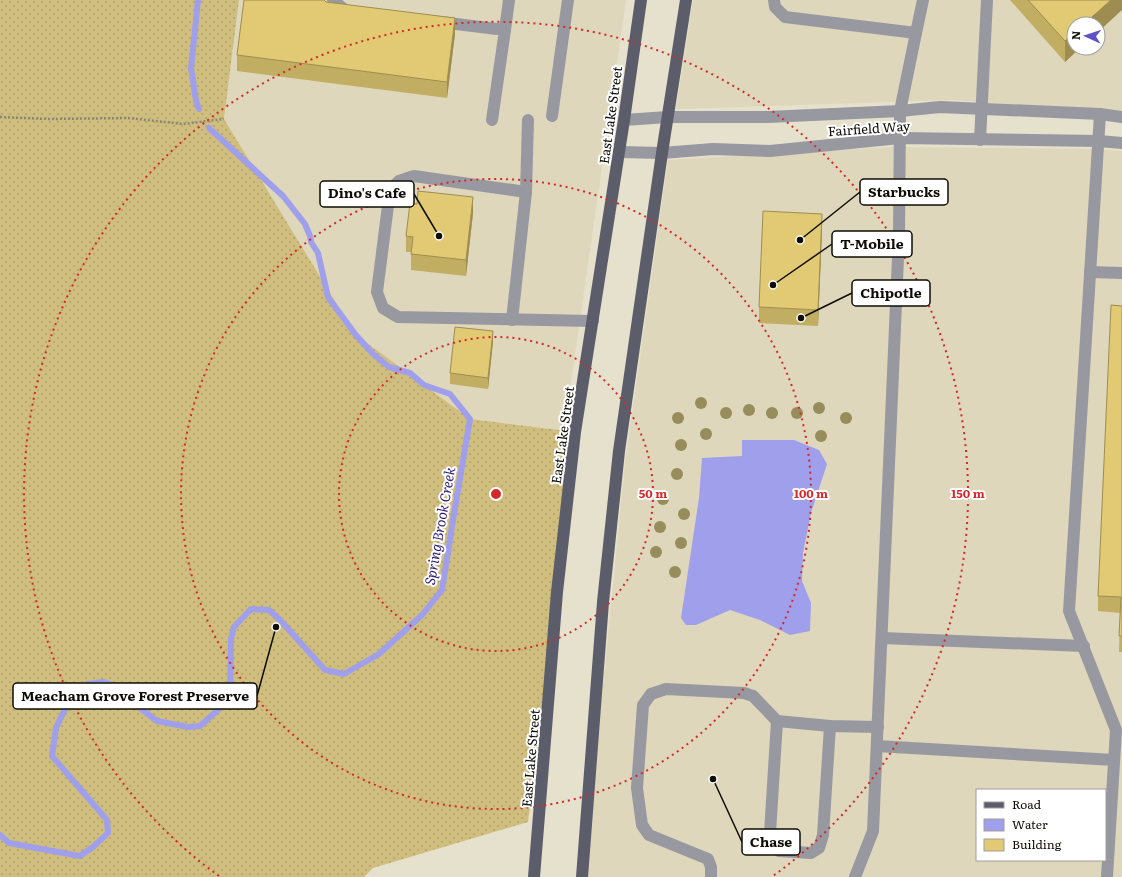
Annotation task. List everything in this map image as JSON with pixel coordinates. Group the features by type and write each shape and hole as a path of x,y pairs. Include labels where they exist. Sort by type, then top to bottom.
{"main road":[{"name":"East Lake Street","path":"534,877 557,592 575,432 624,120 641,0"},
{"path":"582,877 603,602 618,459 662,153 686,0"}],"street":[{"path":"333,0 346,11 361,12"},
{"path":"492,120 509,0"},
{"path":"552,116 568,0"},
{"path":"774,0 775,7 785,17 916,33"},
{"path":"855,877 873,831 899,235 900,111 923,0"},
{"path":"980,140 987,0"},
{"path":"429,21 505,30"},
{"name":"Fairfield Way","path":"624,120 668,117 768,116 900,111 940,107 1100,114 1122,117"},
{"path":"1100,114 1069,611 1116,730 1107,877"},
{"path":"512,320 526,192 528,120"},
{"name":"Fairfield Way","path":"619,152 662,153 713,149 770,151 900,138 1098,141 1122,143"},
{"path":"526,192 414,176 400,181 390,190 376,292 383,308 398,317 593,322"},
{"path":"1090,272 1122,273"},
{"path":"882,638 1084,646"},
{"path":"711,877 711,868 708,859 649,835 642,825 637,788 643,705 652,694 666,689 744,693 753,696 777,721 830,726 878,727"},
{"path":"777,721 770,833 772,845 779,851 811,853 819,848 823,835 830,726"},
{"path":"877,746 1114,760"}],"path":[{"path":"0,117 49,119 128,118 183,124 224,119"}],"shaded area":[{"path":"0,0 239,0 224,119 355,334 470,419 575,432 528,822 373,868 364,877 0,877"},
{"path":"239,0 626,0 564,431 470,419 355,334 224,119"},
{"path":"693,0 1122,0 1122,113 952,100 676,109"},
{"path":"893,147 1090,149 1122,151 1122,877 587,877 594,777 625,463 668,160"}],"water":[{"path":"742,440 794,440 819,450 827,464 811,513 803,553 802,581 811,603 810,631 790,635 760,620 730,610 696,625 686,625 681,618 699,498 702,458 742,456"}],"building":[{"path":"244,0 324,0 326,2 455,18 447,82 237,55"},
{"path":"1028,0 1111,0 1093,16 1066,16 1065,41"},
{"path":"418,191 473,197 466,260 411,254 413,237 406,236 410,203 417,204"},
{"path":"763,211 822,214 818,310 759,307"},
{"path":"1111,305 1122,306 1122,636 1119,636 1121,597 1098,596"},
{"path":"455,327 493,331 488,378 450,373"}],"waterway":[{"name":"Spring Brook Creek","path":"198,0 191,69 196,101 199,109"},
{"name":"Spring Brook Creek","path":"0,835 9,843 80,856 93,847 108,833 107,820 52,756 56,728 64,711 87,684 104,682 116,686 157,721 188,727 200,726 230,699 231,639 234,627 251,609 269,610 280,620 325,670 344,674 379,654 422,615 442,590 470,419 450,394 424,385 410,373 389,367 373,354 355,334 328,297 318,253 311,242 305,224 283,196 209,128"}],"place":[{"name":"Dino's Cafe","path":"439,236"},
{"name":"Starbucks","path":"800,240"},
{"name":"T-Mobile","path":"773,285"},
{"name":"Chipotle","path":"801,318"},
{"name":"Meacham Grove Forest Preserve","path":"276,627"},
{"name":"Chase","path":"713,779"}]}
